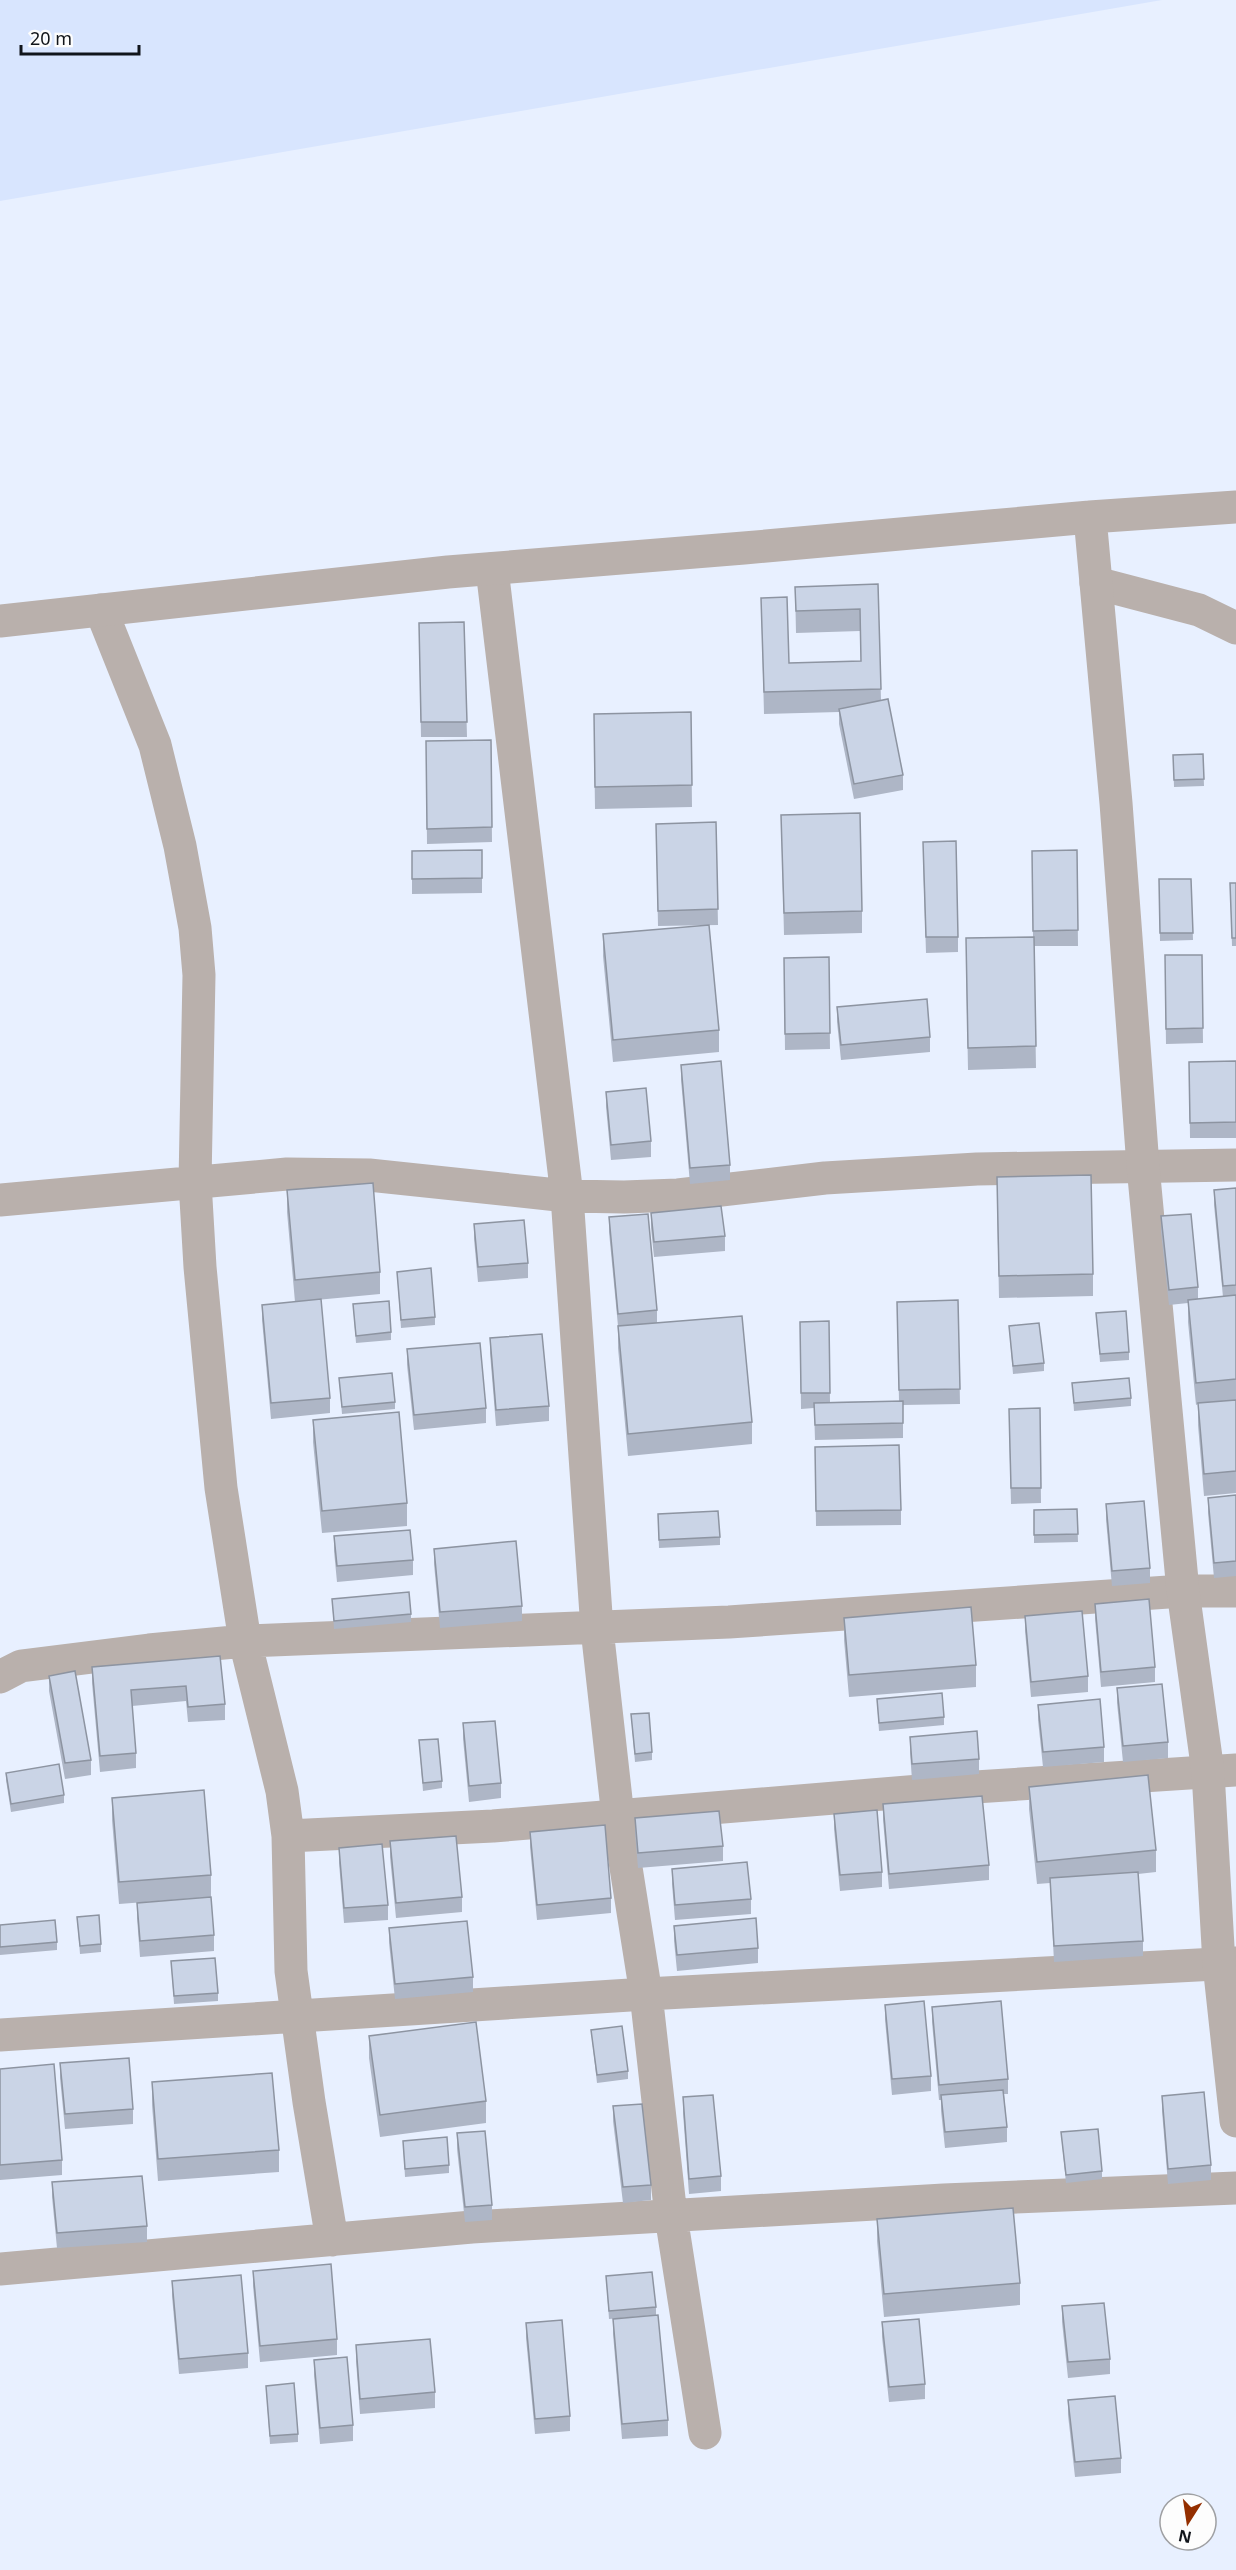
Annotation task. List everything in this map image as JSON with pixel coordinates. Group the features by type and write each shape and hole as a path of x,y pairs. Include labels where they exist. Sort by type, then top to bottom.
{"street":[{"path":"0,621 436,573 1090,517 1236,507"},
{"path":"1090,517 1116,803 1143,1166 1184,1590 1222,1771 1236,2121"},
{"path":"492,569 567,1196 597,1629 618,1817 646,1994 671,2216 705,2433"},
{"path":"1096,583 1199,610 1236,628"},
{"path":"101,610 155,745 180,846 195,928 199,975 195,1182 200,1267 221,1488 245,1641 282,1791 288,1836 291,1971 309,2102 333,2240"},
{"path":"0,1200 287,1174 369,1175 567,1196 624,1197 678,1195 825,1178 977,1169 1236,1165"},
{"path":"0,1677 21,1666 245,1641 597,1629 1184,1590 1236,1591"},
{"path":"288,1836 618,1817 944,1789 1222,1771"},
{"path":"0,2035 299,2018 646,1994 1228,1964"},
{"path":"0,2269 472,2227 944,2200 1236,2188"}],"shaded area":[{"path":"0,0 1162,0 0,201"}],"building":[{"path":"878,584 881,689 764,692 761,598 787,597 789,663 861,661 860,609 796,611 795,587"},
{"path":"464,622 467,722 421,722 419,623"},
{"path":"888,699 903,775 854,784 839,709"},
{"path":"691,712 692,785 595,787 594,714"},
{"path":"491,740 492,827 427,829 426,741"},
{"path":"1203,754 1204,779 1174,780 1173,755"},
{"path":"860,813 862,911 784,913 781,815"},
{"path":"716,822 718,909 658,911 656,824"},
{"path":"956,841 958,937 926,937 923,842"},
{"path":"482,850 482,878 412,879 412,851"},
{"path":"1077,850 1078,930 1033,931 1032,851"},
{"path":"1159,879 1191,879 1193,933 1160,933"},
{"path":"1230,883 1236,883 1236,938 1232,938"},
{"path":"709,925 719,1030 613,1040 603,934"},
{"path":"1034,937 1036,1046 968,1048 966,938"},
{"path":"1165,955 1202,955 1203,1028 1166,1029"},
{"path":"829,957 830,1033 785,1034 784,958"},
{"path":"927,999 930,1037 841,1045 837,1007"},
{"path":"721,1061 730,1165 690,1168 681,1065"},
{"path":"1236,1061 1236,1122 1190,1123 1189,1062"},
{"path":"646,1088 651,1141 611,1145 606,1092"},
{"path":"1091,1175 1093,1274 999,1276 997,1177"},
{"path":"373,1183 380,1272 295,1280 287,1190"},
{"path":"1236,1188 1236,1285 1223,1286 1214,1190"},
{"path":"721,1206 725,1236 654,1242 651,1213"},
{"path":"648,1214 657,1310 618,1314 609,1217"},
{"path":"1191,1214 1198,1287 1169,1290 1161,1216"},
{"path":"524,1220 528,1263 478,1267 474,1224"},
{"path":"431,1268 435,1317 401,1320 397,1272"},
{"path":"1236,1295 1236,1379 1196,1383 1188,1300"},
{"path":"321,1299 330,1398 271,1403 262,1305"},
{"path":"958,1300 960,1389 899,1390 897,1302"},
{"path":"389,1301 391,1332 356,1336 353,1304"},
{"path":"1126,1311 1129,1352 1100,1354 1096,1313"},
{"path":"742,1316 752,1422 628,1434 618,1326"},
{"path":"829,1321 830,1393 801,1393 800,1322"},
{"path":"1039,1323 1044,1363 1013,1366 1009,1326"},
{"path":"542,1334 549,1406 496,1410 490,1338"},
{"path":"480,1343 486,1408 414,1415 407,1349"},
{"path":"392,1373 395,1402 342,1407 339,1378"},
{"path":"1129,1378 1131,1398 1074,1403 1072,1383"},
{"path":"1236,1400 1236,1471 1204,1474 1198,1403"},
{"path":"903,1401 903,1423 815,1425 814,1403"},
{"path":"1040,1408 1041,1488 1011,1488 1009,1409"},
{"path":"399,1412 407,1503 322,1511 313,1420"},
{"path":"899,1445 901,1510 816,1511 815,1447"},
{"path":"1236,1495 1236,1561 1214,1563 1208,1498"},
{"path":"1144,1501 1150,1568 1112,1571 1106,1504"},
{"path":"1077,1509 1078,1534 1034,1535 1034,1510"},
{"path":"718,1511 720,1537 659,1540 658,1514"},
{"path":"410,1530 413,1560 337,1566 334,1536"},
{"path":"516,1541 522,1606 440,1612 434,1549"},
{"path":"409,1592 411,1614 334,1621 332,1599"},
{"path":"1149,1599 1155,1667 1101,1672 1095,1604"},
{"path":"971,1607 976,1665 849,1675 844,1618"},
{"path":"1082,1611 1088,1676 1031,1682 1025,1616"},
{"path":"220,1656 225,1704 188,1707 186,1686 131,1690 136,1753 100,1756 92,1667"},
{"path":"75,1671 91,1760 65,1763 49,1676"},
{"path":"1162,1684 1168,1742 1123,1746 1117,1688"},
{"path":"942,1693 944,1717 879,1723 877,1699"},
{"path":"1100,1699 1104,1747 1043,1752 1038,1705"},
{"path":"649,1713 652,1752 635,1754 631,1714"},
{"path":"495,1721 501,1783 469,1786 463,1723"},
{"path":"977,1731 979,1759 912,1764 910,1737"},
{"path":"438,1739 442,1781 423,1783 419,1740"},
{"path":"59,1764 64,1795 11,1804 6,1773"},
{"path":"1148,1775 1156,1850 1037,1862 1029,1787"},
{"path":"204,1790 211,1875 119,1882 112,1798"},
{"path":"982,1796 989,1865 889,1874 883,1804"},
{"path":"877,1810 882,1872 840,1875 834,1814"},
{"path":"719,1811 723,1846 638,1853 635,1818"},
{"path":"605,1825 611,1898 537,1905 530,1832"},
{"path":"456,1836 462,1897 396,1903 390,1841"},
{"path":"382,1844 388,1905 344,1908 339,1848"},
{"path":"747,1862 751,1899 675,1905 672,1869"},
{"path":"1138,1872 1143,1941 1054,1946 1050,1878"},
{"path":"211,1897 214,1935 140,1941 137,1903"},
{"path":"99,1915 101,1944 80,1946 77,1917"},
{"path":"756,1918 758,1948 677,1955 674,1926"},
{"path":"55,1920 57,1942 0,1947 0,1925"},
{"path":"467,1921 473,1977 395,1984 389,1928"},
{"path":"215,1958 218,1993 174,1996 171,1961"},
{"path":"924,2001 931,2076 892,2079 885,2005"},
{"path":"1001,2001 1008,2079 939,2085 932,2007"},
{"path":"476,2022 486,2101 380,2115 369,2036"},
{"path":"622,2026 628,2071 597,2075 591,2030"},
{"path":"129,2058 133,2109 65,2114 60,2063"},
{"path":"54,2064 62,2160 0,2165 0,2069"},
{"path":"272,2073 279,2150 158,2159 152,2082"},
{"path":"1003,2090 1007,2127 945,2132 941,2095"},
{"path":"1204,2092 1211,2165 1168,2169 1162,2096"},
{"path":"713,2095 721,2176 689,2179 683,2097"},
{"path":"642,2104 651,2185 623,2187 613,2106"},
{"path":"1098,2129 1102,2171 1066,2175 1061,2132"},
{"path":"485,2131 492,2205 465,2207 457,2133"},
{"path":"447,2137 449,2165 405,2169 403,2141"},
{"path":"142,2176 147,2226 57,2233 52,2182"},
{"path":"1013,2208 1020,2283 884,2294 877,2219"},
{"path":"331,2264 337,2339 260,2346 253,2271"},
{"path":"652,2272 656,2307 609,2311 606,2276"},
{"path":"241,2275 248,2353 179,2359 172,2281"},
{"path":"1104,2303 1110,2359 1068,2362 1062,2306"},
{"path":"658,2315 668,2420 622,2424 613,2319"},
{"path":"919,2319 925,2384 889,2387 882,2322"},
{"path":"562,2320 570,2416 535,2419 526,2323"},
{"path":"430,2339 435,2392 360,2399 356,2345"},
{"path":"347,2357 353,2425 320,2428 314,2360"},
{"path":"294,2383 298,2434 270,2436 266,2386"},
{"path":"1115,2396 1121,2458 1075,2462 1068,2400"}]}
